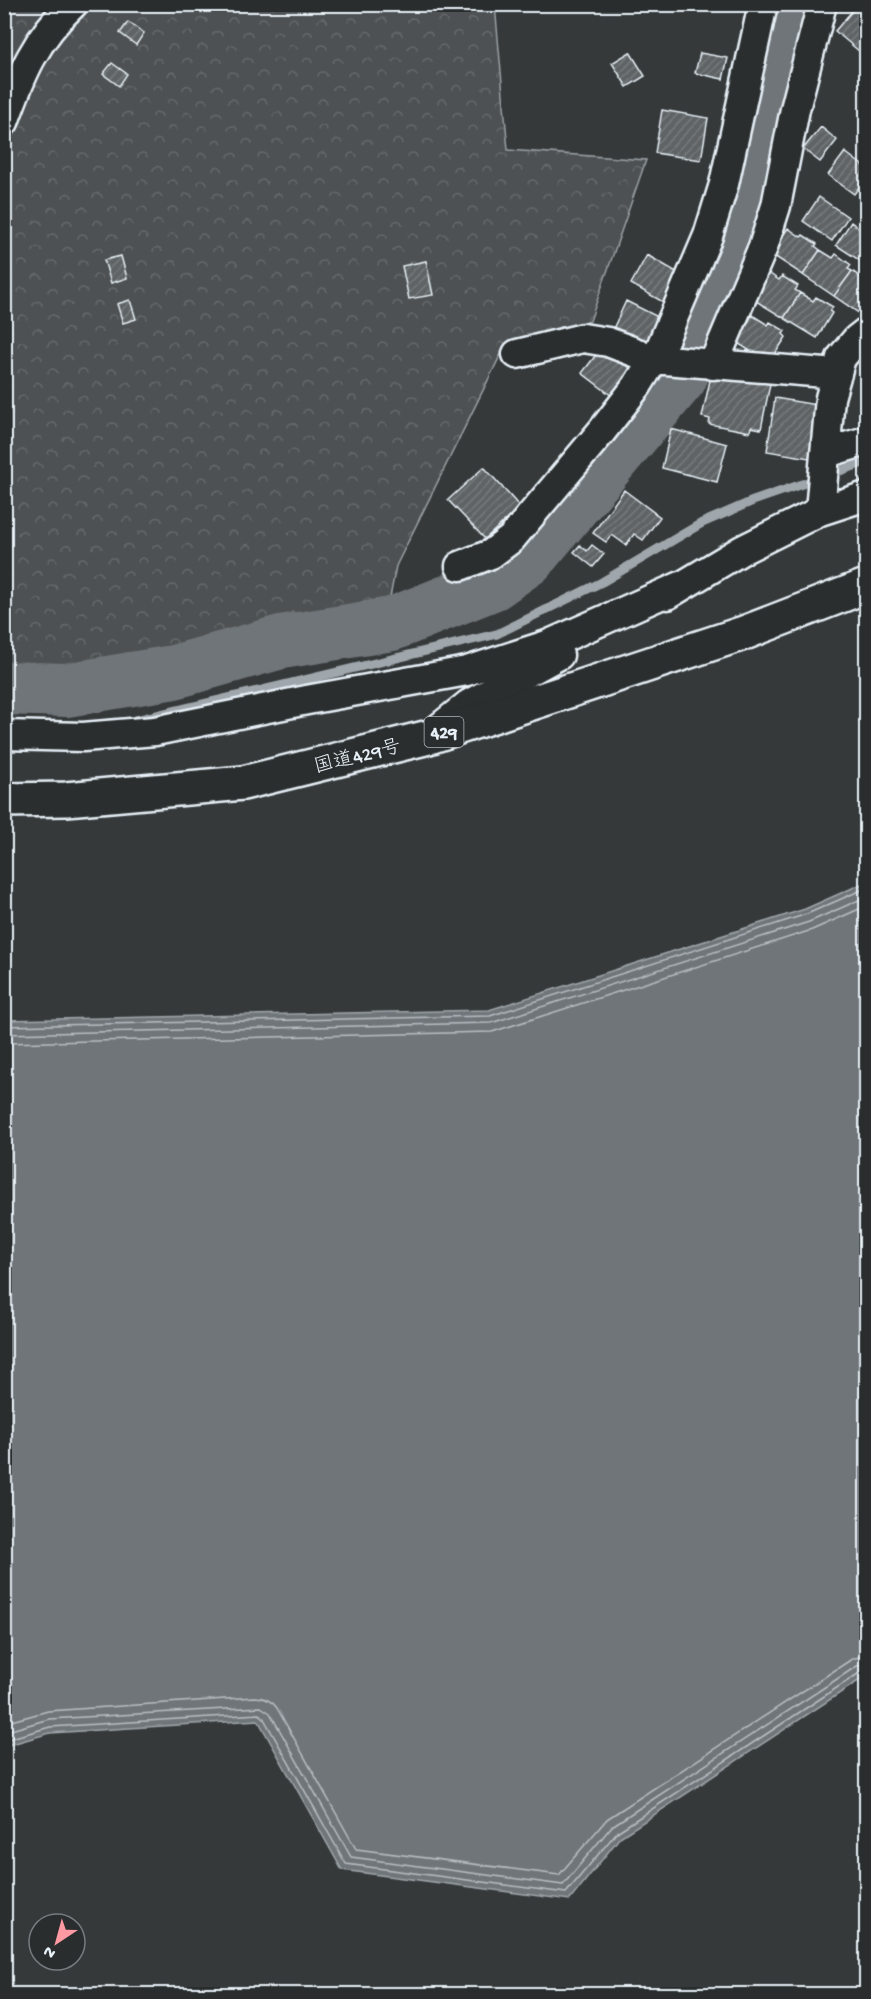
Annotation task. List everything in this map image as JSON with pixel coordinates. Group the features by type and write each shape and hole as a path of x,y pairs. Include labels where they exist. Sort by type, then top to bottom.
{"highway":[{"name":"国道429号","path":"4,800 66,800 243,783 429,737 744,633 867,586"}],"street":[{"path":"4,122 22,74 38,45 57,20 74,4"},
{"path":"460,566 491,555 511,539 602,431 637,386 653,359 708,236 724,184 763,4"},
{"path":"713,364 763,247 776,206 795,109 822,4"},
{"path":"820,512 830,398 841,358 857,339 867,332"},
{"path":"517,354 583,338 608,342 653,359 837,374"},
{"path":"826,453 867,441"},
{"path":"429,737 469,704 641,611 742,550 820,512 867,496"},
{"path":"4,735 83,736 155,731 467,671 547,645 683,585"}],"green space":[{"path":"5,5 495,5 508,150 646,160 590,321 505,346 396,566 389,603 219,645 58,680 5,677"}],"water":[{"path":"866,882 866,1676 620,1837 570,1900 342,1870 258,1720 50,1733 5,1746 5,1020 489,1010 805,909"}],"building":[{"path":"858,4 866,4 866,57 835,31"},
{"path":"128,22 144,33 136,45 120,33"},
{"path":"630,52 645,76 627,87 612,63"},
{"path":"700,53 728,58 723,79 695,73"},
{"path":"112,63 127,74 119,86 103,74"},
{"path":"662,110 708,118 701,160 655,153"},
{"path":"821,127 837,140 820,162 803,149"},
{"path":"845,152 866,168 866,178 854,194 828,175"},
{"path":"819,197 848,217 832,241 803,221"},
{"path":"851,222 866,233 865,264 836,245"},
{"path":"788,228 817,244 815,246 820,250 803,275 771,254"},
{"path":"820,250 833,258 836,254 851,265 848,269 852,271 834,296 803,275"},
{"path":"647,255 680,274 663,302 631,284"},
{"path":"121,256 127,278 111,283 104,260"},
{"path":"426,261 433,295 409,299 402,266"},
{"path":"852,271 866,281 866,318 834,296"},
{"path":"767,272 779,280 782,276 798,286 795,290 800,293 784,318 751,298"},
{"path":"800,293 813,301 816,297 833,307 830,311 832,313 817,338 784,318"},
{"path":"130,300 136,319 123,323 117,304"},
{"path":"626,301 660,318 646,346 613,329"},
{"path":"752,315 768,325 770,322 785,331 783,334 786,337 769,363 736,342"},
{"path":"602,347 632,369 612,396 582,373"},
{"path":"712,371 770,384 761,429 751,427 750,432 709,424 710,419 702,417"},
{"path":"775,398 817,405 809,458 767,451"},
{"path":"671,429 727,444 717,482 662,468"},
{"path":"484,467 520,507 485,539 448,500"},
{"path":"624,490 660,517 643,540 634,534 626,545 612,535 606,542 593,533"},
{"path":"580,545 587,551 592,545 604,554 593,567 574,552"}],"waterway":[{"path":"4,688 66,690 174,672 281,642 392,624 492,584 528,559 680,378 747,215 794,4"},
{"path":"136,720 497,634 602,582 702,523 753,501 866,462"}]}
